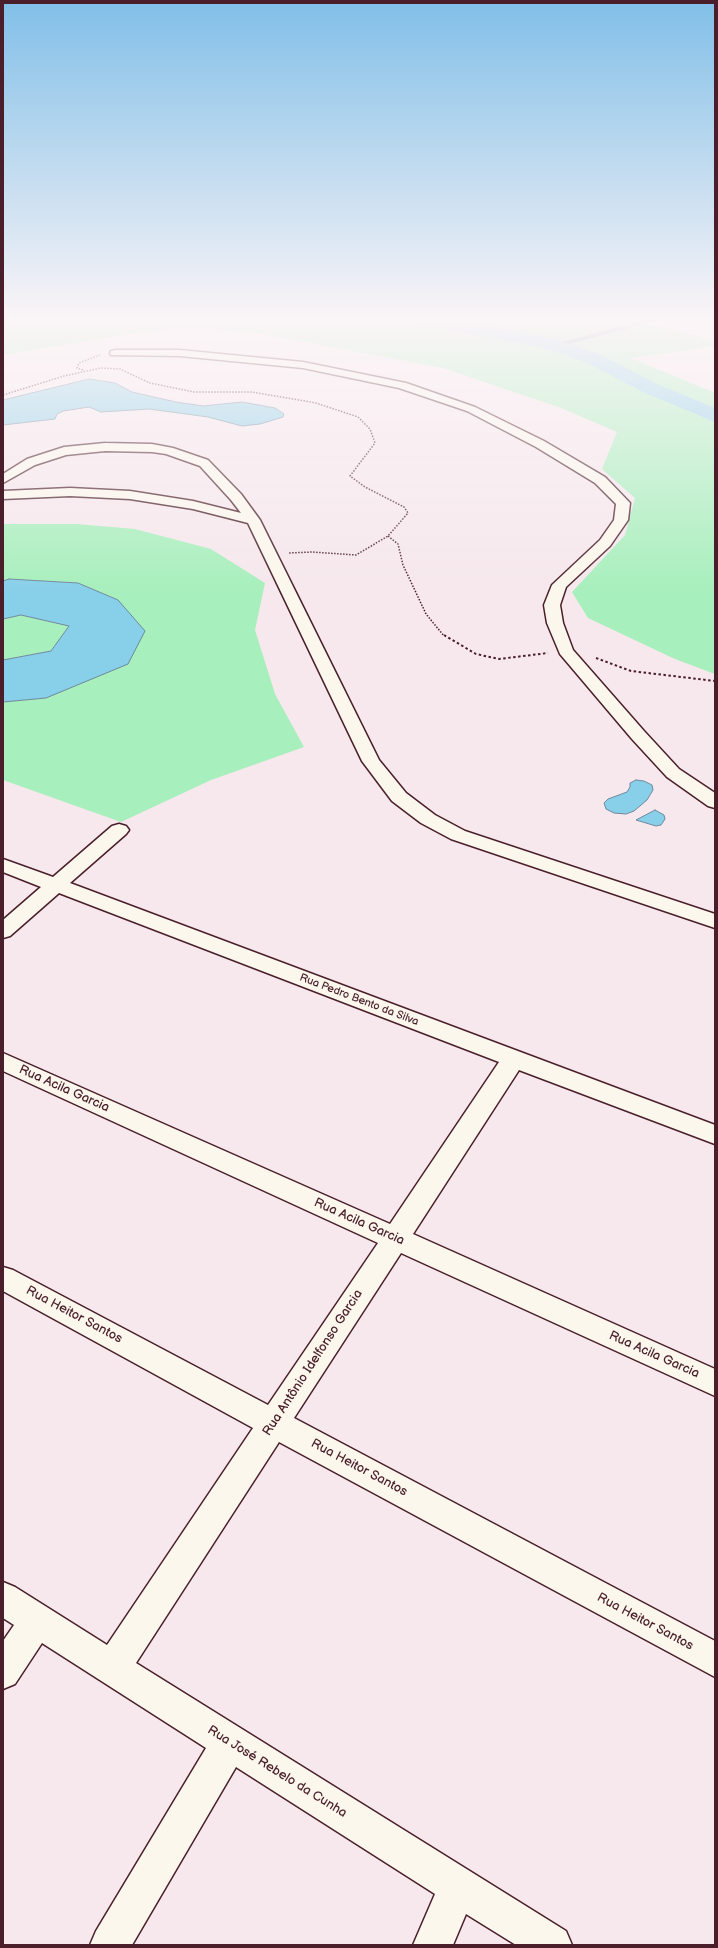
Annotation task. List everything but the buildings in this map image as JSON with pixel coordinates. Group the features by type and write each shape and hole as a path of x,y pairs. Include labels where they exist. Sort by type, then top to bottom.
{"street":[{"path":"471,410 540,444 600,480 623,503 621,520 605,543 572,575 559,585 552,605 555,623 566,651 673,773 715,802"},
{"path":"3,479 31,462 64,451 105,447 164,450 204,463 236,497 253,520 371,761 399,797 428,819 458,835 715,921"},
{"path":"3,495 70,492 130,495 193,505 253,520"},
{"path":"3,931 119,830"},
{"name":"Rua Pedro Bento da Silva","path":"3,865 715,1135"},
{"name":"Rua Antônio Idelfonso Garcia","path":"112,1668 514,1059"},
{"name":"Rua Acila Garcia","path":"3,1062 715,1383"},
{"name":"Rua Heitor Santos","path":"3,1278 274,1422 715,1660"},
{"name":"Rua José Rebelo da Cunha","path":"3,1599 552,1945"},
{"path":"3,1672 38,1620"},
{"path":"110,1945 230,1742"},
{"path":"433,1945 458,1887"}],"path":[{"path":"270,554 312,552 356,555 388,536 408,513 404,507 365,487 350,476 375,443 370,429 358,417 338,410"},
{"path":"388,536 398,544 402,565 426,614 445,638 476,654 499,659 566,651 588,655 631,671 715,681"}],"green space":[{"path":"565,410 715,410 715,674 675,659 588,618 572,592 625,535 635,498 602,469 617,432"},
{"path":"3,524 77,524 135,529 211,549 265,583 255,630 275,694 304,747 211,780 121,822 3,780 3,702 46,698 118,600 78,583 3,581"},
{"path":"21,615 69,626 51,651 3,660 3,619"}],"water":[{"path":"3,410 70,410 57,414 55,419 3,425"},
{"path":"96,410 134,410 101,412"},
{"path":"156,410 278,410 284,414 283,417 260,424 242,426 208,417"},
{"path":"9,579 78,583 118,600 145,631 128,664 46,698 3,702 3,660 51,651 69,626 21,615 3,619 3,581"},
{"path":"636,780 644,781 652,785 653,790 647,800 634,811 626,814 614,813 606,809 604,803 608,799 627,792 630,787 630,783"},
{"path":"655,810 664,815 665,819 661,825 656,826 636,820"}],"waterway":[{"path":"701,410 715,416"}]}
